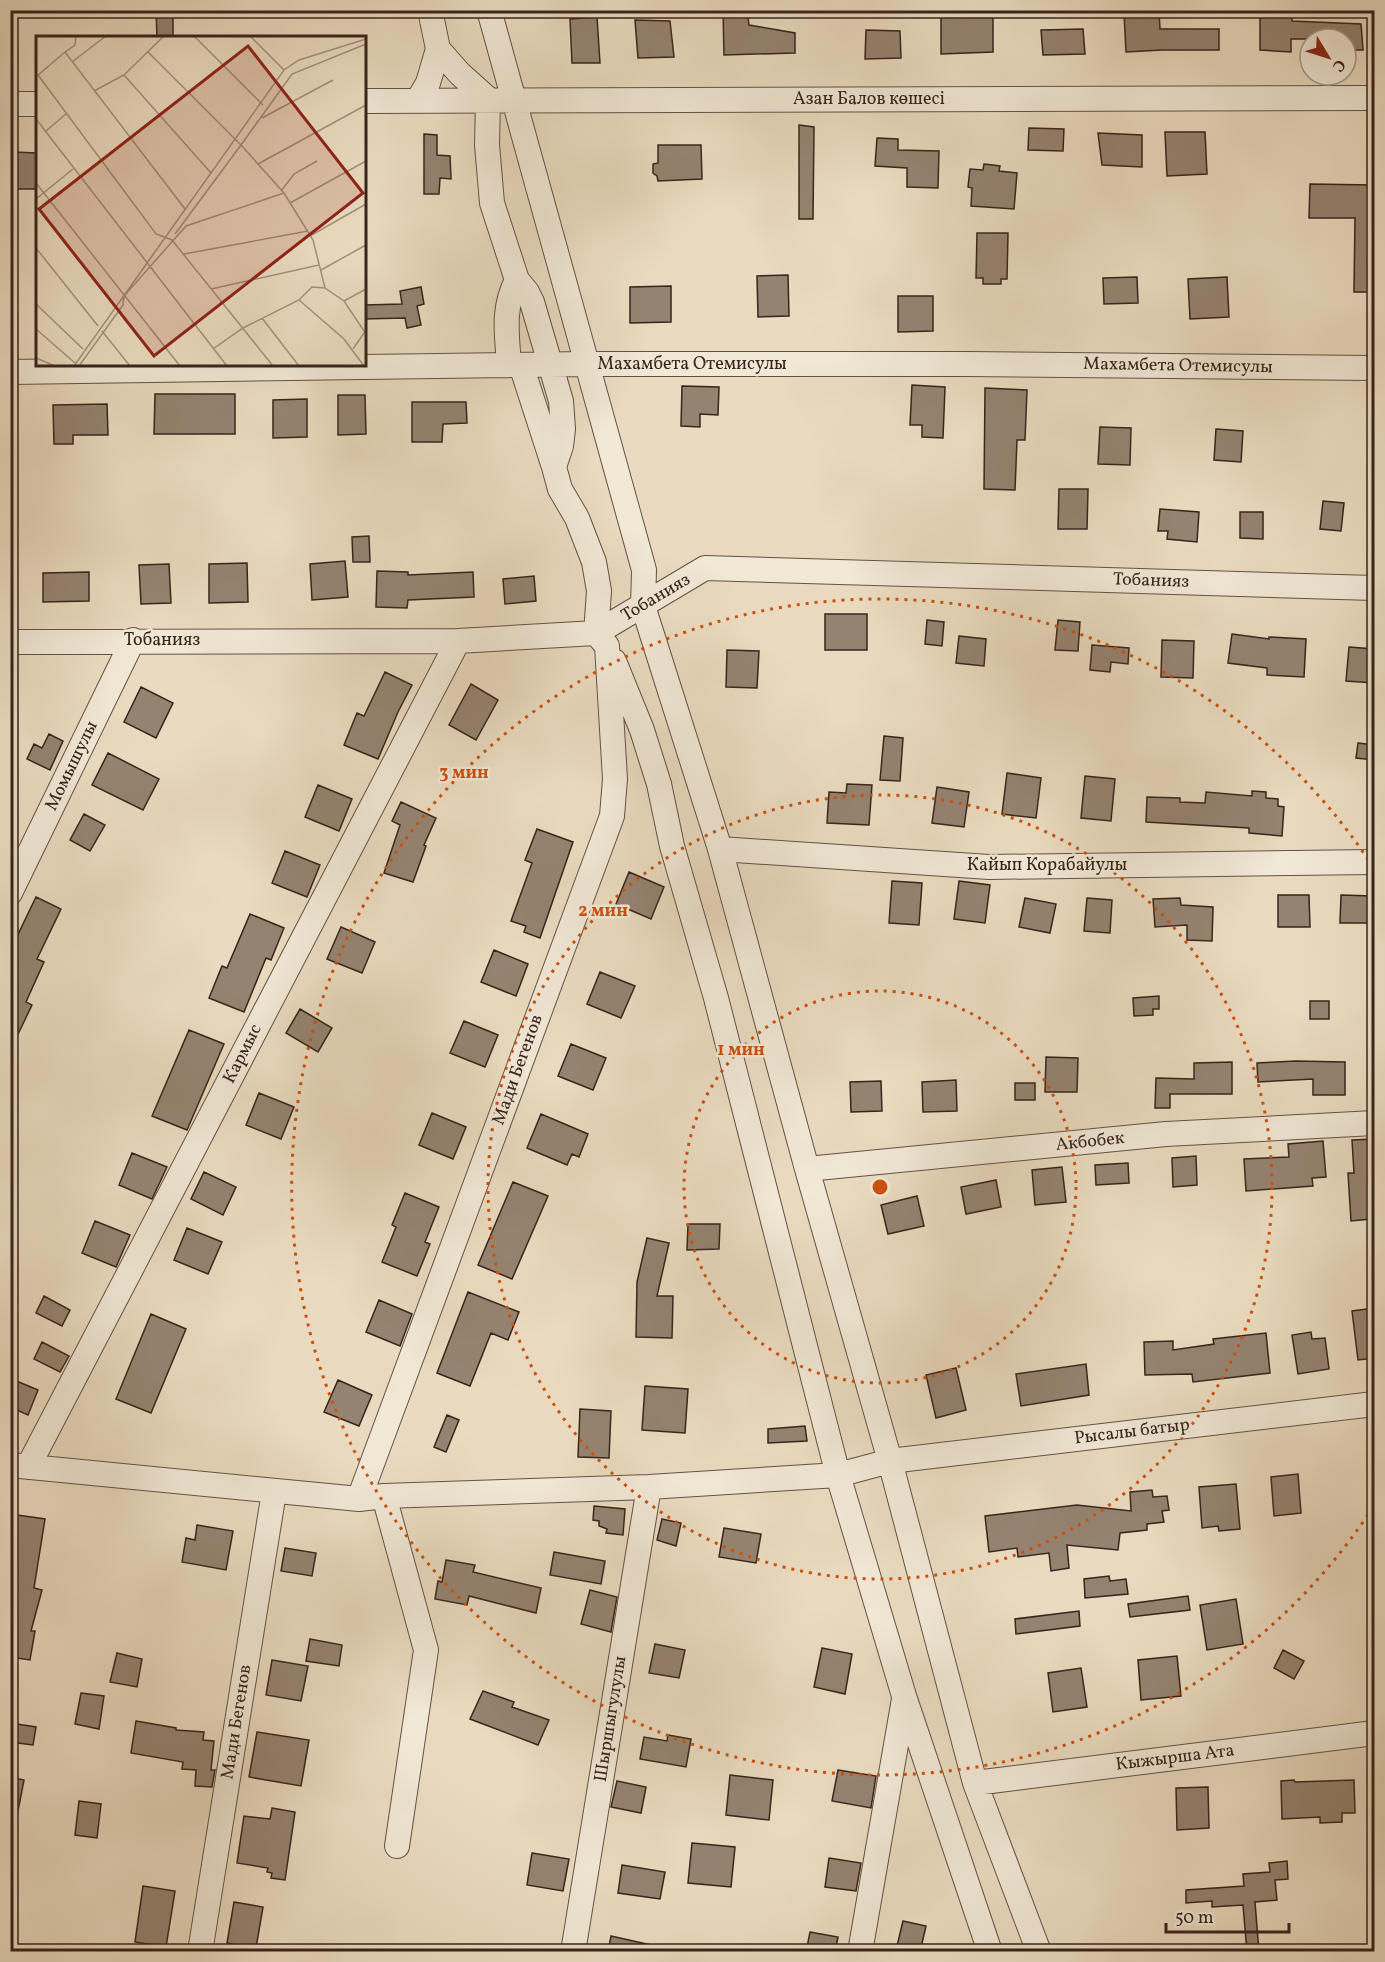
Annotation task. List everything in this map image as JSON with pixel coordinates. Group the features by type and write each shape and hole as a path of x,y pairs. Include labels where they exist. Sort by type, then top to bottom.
{"street":[{"path":"418,100 428,83 438,49 430,10"},
{"path":"489,10 644,570 643,606 720,849 807,1169 890,1461 975,1783 1039,1952"},
{"path":"438,49 460,74 488,99 487,144 492,203 518,280 532,302 561,401 563,429 561,447 554,467"},
{"name":"Азан Балов көшесі","path":"366,101 1374,98"},
{"path":"10,104 36,104"},
{"name":"Мади Бегенов","path":"359,1499 612,816 615,779 599,591 594,562 577,518 560,489 554,467 515,365 506,313 509,295 518,280"},
{"name":"Махамбета Отемисулы","path":"10,372 587,364 967,364 1374,368"},
{"name":"Тобанияз","path":"10,642 602,640 643,606 705,568 1374,588"},
{"name":"Момышулы","path":"10,893 133,640"},
{"name":"Кармыс","path":"19,1466 458,640"},
{"path":"602,640 642,730 659,784 672,846 716,998 838,1475 904,1696 990,1952"},
{"name":"Кайып Корабайулы","path":"720,849 989,867 1374,862"},
{"name":"Акбобек","path":"807,1169 1166,1134 1374,1124"},
{"name":"Рысалы батыр","path":"19,1466 359,1499 384,1496 649,1487 838,1475 890,1461 1374,1404"},
{"name":"Шыршыгулулы","path":"573,1952 649,1487"},
{"name":"Мади Бегенов","path":"200,1952 274,1492"},
{"path":"384,1496 426,1650 397,1846"},
{"path":"860,1952 904,1696"},
{"name":"Кыжырша Ата","path":"975,1783 1374,1733"}],"building":[{"path":"156,10 173,10 173,36 157,36"},
{"path":"723,10 747,10 749,25 795,33 795,53 724,55"},
{"path":"993,11 993,52 941,54 941,12"},
{"path":"1159,11 1160,29 1219,29 1219,50 1126,52 1124,13"},
{"path":"1260,13 1292,14 1292,21 1361,24 1363,50 1358,50 1358,27 1298,27 1298,39 1291,39 1291,52 1260,50"},
{"path":"597,17 600,63 572,63 570,19"},
{"path":"635,20 670,21 674,57 638,58"},
{"path":"1083,29 1085,54 1043,55 1041,30"},
{"path":"866,30 900,31 901,58 865,59"},
{"path":"799,125 814,127 813,219 799,219"},
{"path":"1029,128 1064,129 1063,151 1028,150"},
{"path":"1165,132 1205,132 1207,174 1167,176"},
{"path":"1098,133 1142,135 1142,167 1102,165"},
{"path":"424,134 437,135 437,155 450,156 451,179 440,178 439,194 424,194"},
{"path":"877,138 898,139 898,150 939,151 938,188 907,187 907,168 875,166"},
{"path":"658,145 701,145 702,179 658,181 657,176 653,173 653,164 658,163"},
{"path":"14,152 36,153 36,189 13,189"},
{"path":"984,164 1000,166 999,171 1017,173 1014,209 971,206 972,188 968,187 970,169 983,170"},
{"path":"1310,184 1374,185 1374,292 1354,292 1355,218 1309,218"},
{"path":"977,233 1008,233 1007,279 1001,279 1001,284 983,284 983,278 976,278"},
{"path":"788,275 789,316 758,317 757,276"},
{"path":"1137,277 1138,303 1104,304 1103,278"},
{"path":"1227,277 1229,317 1190,319 1188,279"},
{"path":"671,286 671,322 630,323 630,287"},
{"path":"421,287 424,304 417,306 421,325 407,328 405,318 366,319 366,305 402,304 400,291"},
{"path":"898,296 933,296 933,331 898,332"},
{"path":"912,385 945,387 943,438 922,437 922,425 910,425"},
{"path":"682,386 719,387 718,415 700,414 700,427 681,426"},
{"path":"985,388 1027,390 1025,440 1017,440 1015,490 984,489"},
{"path":"155,394 235,394 235,434 154,434"},
{"path":"338,395 365,395 366,434 338,435"},
{"path":"307,399 307,437 273,438 273,400"},
{"path":"412,402 466,402 467,423 443,424 442,442 412,442"},
{"path":"107,404 108,435 73,435 73,444 54,444 53,405"},
{"path":"1100,427 1131,428 1130,465 1098,464"},
{"path":"1216,429 1243,431 1241,462 1214,460"},
{"path":"1059,489 1088,489 1087,529 1058,529"},
{"path":"1323,501 1344,503 1341,531 1320,529"},
{"path":"1160,509 1199,512 1197,542 1167,539 1168,531 1158,531"},
{"path":"1240,512 1263,512 1263,539 1240,538"},
{"path":"369,536 370,562 353,562 352,537"},
{"path":"345,561 348,597 312,600 310,564"},
{"path":"247,563 248,602 209,603 209,564"},
{"path":"169,564 171,603 141,604 139,565"},
{"path":"377,571 408,572 408,575 473,572 474,597 408,600 407,608 376,607"},
{"path":"89,572 89,601 43,602 43,573"},
{"path":"534,576 536,601 505,604 503,579"},
{"path":"825,614 867,614 867,650 825,650"},
{"path":"927,620 944,622 942,646 925,644"},
{"path":"1058,620 1080,622 1078,651 1055,650"},
{"path":"1232,634 1269,639 1269,637 1306,639 1304,677 1267,675 1267,668 1228,663"},
{"path":"959,636 986,639 984,666 956,663"},
{"path":"1162,640 1194,641 1193,678 1161,677"},
{"path":"1092,645 1129,648 1128,664 1111,662 1110,672 1090,670"},
{"path":"1349,647 1374,649 1374,683 1346,681"},
{"path":"727,650 759,651 757,688 726,687"},
{"path":"385,672 412,685 378,759 344,745 357,713 364,716"},
{"path":"471,684 498,700 476,740 449,725"},
{"path":"141,687 173,703 156,738 124,722"},
{"path":"49,734 63,741 50,770 27,759 34,744 42,748"},
{"path":"884,736 903,738 900,781 880,780"},
{"path":"1358,743 1374,745 1374,760 1356,758"},
{"path":"108,753 159,779 143,810 92,785"},
{"path":"1007,773 1041,778 1036,818 1002,814"},
{"path":"1085,776 1115,779 1111,821 1081,818"},
{"path":"847,784 872,785 869,825 827,823 829,792 846,793"},
{"path":"318,785 352,799 339,831 305,817"},
{"path":"937,787 969,792 964,827 932,823"},
{"path":"1252,791 1266,792 1266,798 1278,799 1278,806 1284,807 1282,836 1249,833 1249,828 1146,822 1147,797 1180,798 1180,802 1205,803 1206,792 1252,796"},
{"path":"401,802 436,818 424,845 426,846 413,882 384,873 400,825 392,821"},
{"path":"84,814 105,825 90,851 70,840"},
{"path":"537,829 573,842 540,938 524,932 526,926 511,921 532,863 525,860"},
{"path":"285,851 320,865 307,897 272,883"},
{"path":"629,872 664,887 651,919 616,904"},
{"path":"892,881 922,883 919,925 889,923"},
{"path":"959,881 990,885 985,923 954,919"},
{"path":"1278,895 1309,895 1310,927 1278,927"},
{"path":"1341,895 1372,896 1371,923 1340,923"},
{"path":"36,897 61,909 37,959 44,962 26,1002 32,1005 10,1051 10,951"},
{"path":"1025,898 1056,904 1050,933 1019,927"},
{"path":"1087,898 1112,900 1110,933 1084,931"},
{"path":"1180,898 1181,905 1213,907 1212,941 1187,940 1187,925 1155,927 1153,899"},
{"path":"250,914 284,928 271,960 266,958 244,1012 209,998 222,966 227,968"},
{"path":"341,927 375,942 362,973 327,959"},
{"path":"494,950 528,964 516,996 481,982"},
{"path":"600,972 635,986 621,1018 587,1004"},
{"path":"1159,996 1159,1009 1153,1009 1153,1015 1134,1016 1133,998"},
{"path":"1310,1001 1329,1001 1329,1019 1310,1019"},
{"path":"300,1009 332,1028 318,1052 286,1033"},
{"path":"464,1021 498,1035 485,1067 450,1053"},
{"path":"189,1030 224,1044 187,1130 152,1116"},
{"path":"571,1044 606,1058 593,1090 558,1076"},
{"path":"1046,1057 1078,1058 1077,1092 1045,1092"},
{"path":"1232,1062 1232,1094 1170,1094 1170,1108 1155,1108 1156,1078 1194,1079 1194,1063"},
{"path":"1345,1062 1345,1095 1313,1095 1313,1079 1258,1082 1257,1063"},
{"path":"956,1080 957,1111 923,1112 922,1082"},
{"path":"881,1081 882,1111 851,1112 850,1082"},
{"path":"1015,1083 1035,1083 1035,1100 1015,1100"},
{"path":"259,1093 294,1107 281,1139 246,1125"},
{"path":"432,1113 466,1127 453,1159 419,1145"},
{"path":"541,1114 588,1134 579,1157 572,1154 567,1165 527,1148"},
{"path":"1374,1139 1374,1183 1369,1184 1371,1219 1351,1221 1348,1173 1354,1173 1352,1140"},
{"path":"1323,1141 1326,1177 1312,1178 1313,1186 1246,1191 1244,1159 1289,1157 1288,1144"},
{"path":"132,1153 167,1167 152,1199 119,1185"},
{"path":"1196,1156 1197,1185 1173,1187 1172,1158"},
{"path":"1128,1163 1129,1183 1096,1185 1095,1165"},
{"path":"1062,1167 1066,1202 1035,1205 1032,1170"},
{"path":"204,1172 236,1187 223,1215 191,1199"},
{"path":"996,1180 1001,1207 966,1214 961,1187"},
{"path":"513,1182 548,1196 512,1279 478,1265"},
{"path":"405,1193 439,1207 425,1242 430,1244 417,1276 382,1262 396,1227 392,1225"},
{"path":"917,1196 924,1226 888,1234 881,1205"},
{"path":"95,1221 130,1235 116,1267 82,1253"},
{"path":"688,1224 720,1224 719,1249 687,1250"},
{"path":"187,1228 222,1242 208,1274 174,1260"},
{"path":"647,1238 669,1243 657,1296 673,1296 672,1338 636,1337 637,1282"},
{"path":"468,1292 519,1312 508,1340 491,1333 470,1386 437,1373"},
{"path":"44,1296 70,1310 62,1326 36,1313"},
{"path":"379,1300 412,1314 400,1346 366,1332"},
{"path":"1374,1308 1374,1358 1358,1360 1352,1311"},
{"path":"151,1314 186,1329 151,1413 116,1399"},
{"path":"1311,1332 1312,1339 1325,1338 1329,1369 1298,1374 1292,1335"},
{"path":"1266,1333 1270,1373 1193,1382 1192,1374 1145,1375 1144,1342 1173,1341 1173,1350 1214,1344 1213,1339"},
{"path":"42,1342 69,1356 60,1372 34,1359"},
{"path":"1086,1364 1089,1395 1021,1406 1016,1374"},
{"path":"956,1368 966,1410 936,1418 926,1375"},
{"path":"14,1380 38,1390 28,1415 10,1407 10,1389"},
{"path":"338,1380 372,1395 359,1426 324,1412"},
{"path":"645,1386 688,1389 685,1433 642,1430"},
{"path":"580,1409 611,1411 609,1458 578,1457"},
{"path":"447,1415 459,1420 446,1452 434,1447"},
{"path":"805,1426 807,1441 768,1443 768,1429"},
{"path":"1298,1474 1301,1513 1274,1516 1271,1477"},
{"path":"1236,1484 1240,1529 1219,1531 1218,1526 1202,1528 1199,1487"},
{"path":"1152,1490 1153,1497 1167,1496 1169,1510 1162,1511 1164,1522 1147,1524 1147,1530 1120,1533 1118,1550 1067,1545 1069,1568 1051,1571 1049,1553 1018,1557 1017,1548 989,1552 985,1516 1077,1505 1131,1511 1130,1492"},
{"path":"594,1506 625,1509 623,1535 606,1533 607,1529 599,1526 599,1521 593,1520"},
{"path":"17,1515 45,1519 34,1588 42,1590 31,1631 35,1631 30,1660 10,1657 10,1582 16,1564 10,1563 10,1556"},
{"path":"662,1519 681,1523 676,1546 657,1540"},
{"path":"197,1525 233,1531 226,1570 182,1562 186,1538 195,1540"},
{"path":"724,1528 761,1534 756,1563 719,1557"},
{"path":"285,1548 316,1553 312,1576 281,1571"},
{"path":"554,1552 605,1561 601,1584 550,1575"},
{"path":"446,1560 475,1565 473,1572 541,1588 536,1613 469,1596 467,1605 435,1599 438,1581 442,1582"},
{"path":"1109,1576 1110,1581 1126,1579 1128,1594 1085,1598 1084,1579"},
{"path":"590,1590 617,1597 611,1632 581,1624"},
{"path":"1188,1596 1190,1610 1130,1617 1128,1604"},
{"path":"1236,1599 1243,1644 1207,1650 1200,1605"},
{"path":"1079,1611 1080,1626 1016,1634 1015,1619"},
{"path":"310,1639 342,1645 339,1666 306,1661"},
{"path":"655,1644 685,1650 679,1678 649,1673"},
{"path":"822,1648 852,1654 845,1694 814,1687"},
{"path":"1283,1650 1304,1661 1294,1679 1274,1668"},
{"path":"117,1653 142,1659 137,1687 110,1682"},
{"path":"1177,1656 1181,1696 1141,1700 1138,1660"},
{"path":"272,1660 308,1666 301,1701 266,1695"},
{"path":"1081,1668 1087,1707 1053,1712 1048,1673"},
{"path":"483,1691 514,1702 512,1707 549,1720 538,1745 470,1719"},
{"path":"81,1693 104,1696 99,1729 75,1724"},
{"path":"136,1721 176,1728 176,1730 204,1732 203,1740 214,1741 211,1770 215,1770 212,1787 195,1786 196,1770 182,1769 183,1762 131,1753"},
{"path":"10,1723 36,1727 33,1745 10,1742"},
{"path":"257,1732 309,1740 301,1786 249,1777"},
{"path":"668,1735 691,1739 686,1767 640,1759 644,1737 667,1741"},
{"path":"838,1770 876,1776 871,1808 832,1801"},
{"path":"730,1775 773,1780 769,1820 726,1815"},
{"path":"10,1777 24,1780 17,1816 10,1815"},
{"path":"1294,1780 1295,1782 1354,1780 1355,1813 1342,1813 1342,1822 1320,1823 1320,1817 1282,1819 1281,1781"},
{"path":"617,1781 646,1787 641,1813 611,1807"},
{"path":"1208,1787 1209,1828 1177,1830 1176,1788"},
{"path":"79,1801 101,1804 97,1838 75,1835"},
{"path":"272,1808 295,1812 285,1880 271,1878 272,1873 267,1872 268,1868 237,1863 244,1816 270,1819"},
{"path":"692,1843 735,1847 731,1887 688,1883"},
{"path":"532,1853 569,1859 563,1891 527,1885"},
{"path":"829,1858 861,1863 856,1891 825,1887"},
{"path":"1287,1861 1288,1879 1275,1880 1277,1900 1255,1902 1259,1952 1247,1952 1243,1905 1212,1907 1212,1901 1186,1903 1186,1890 1244,1886 1243,1874 1270,1872 1269,1863"},
{"path":"622,1865 665,1872 660,1899 618,1893"},
{"path":"143,1886 175,1891 166,1947 135,1942"},
{"path":"234,1902 263,1907 256,1948 227,1943"},
{"path":"903,1921 926,1926 920,1952 896,1950"},
{"path":"810,1932 838,1937 835,1952 806,1952"},
{"path":"611,1936 656,1946 655,1952 608,1952"}]}
